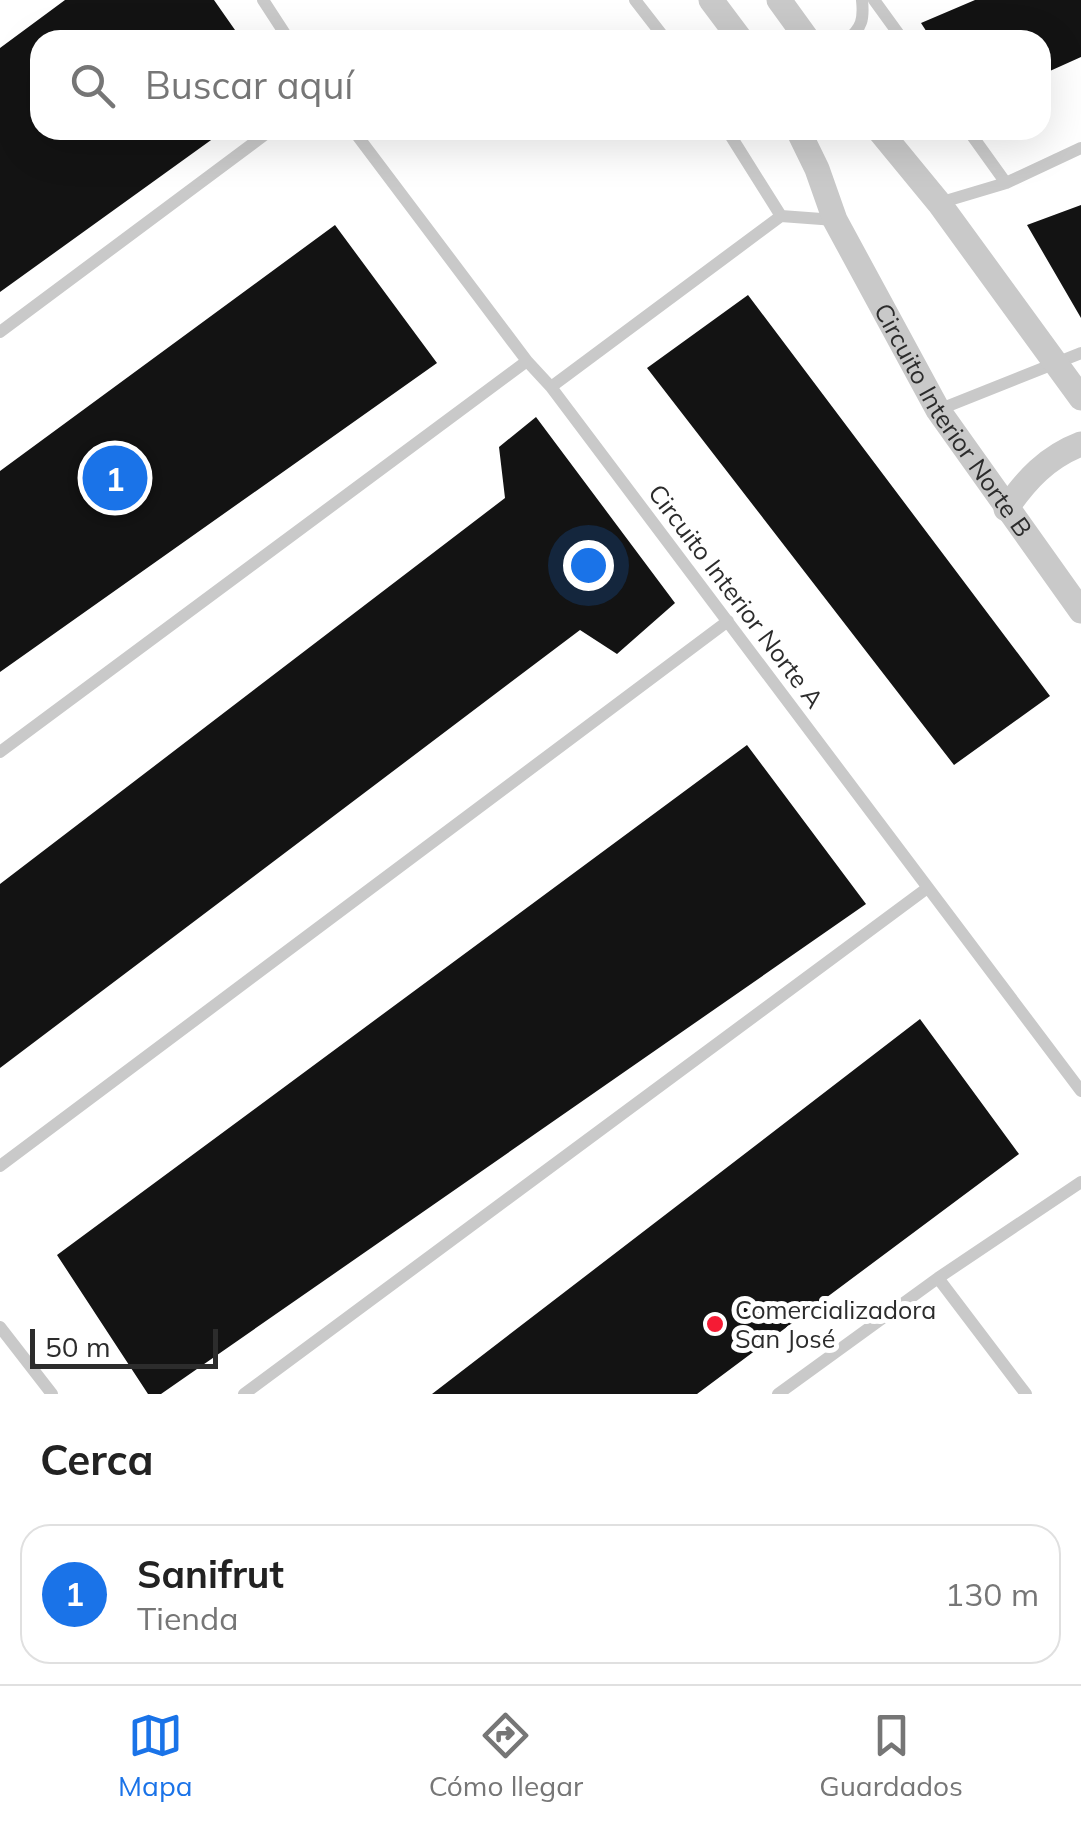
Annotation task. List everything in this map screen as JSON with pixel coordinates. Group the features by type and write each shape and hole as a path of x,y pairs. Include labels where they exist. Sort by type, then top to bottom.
{"street":[{"path":"711,0 734,30"},
{"path":"779,0 801,30"},
{"name":"Circuito Interior Norte B","path":"803,140 818,169 834,220 938,410 1081,611"},
{"path":"887,140 939,203 1081,398"},
{"path":"1006,509 1029,476 1065,450 1081,444"}],"lane":[{"path":"262,0 283,30"},
{"path":"635,0 658,30"},
{"path":"860,30 864,16 862,0"},
{"path":"874,0 896,30"},
{"path":"0,332 258,140"},
{"name":"Circuito Interior Norte A","path":"361,140 527,361 551,386 1081,1091"},
{"path":"733,140 782,216"},
{"path":"975,140 1006,183"},
{"path":"939,203 1006,183 1081,148"},
{"path":"551,386 782,216 834,220"},
{"path":"938,410 1081,353"},
{"path":"0,752 527,361"},
{"path":"0,1166 728,621"},
{"path":"244,1394 926,888"},
{"path":"778,1394 938,1278 1081,1182"},
{"path":"938,1278 1026,1394"},
{"path":"0,1327 52,1394"}],"building":[{"path":"65,0 214,0 235,30 30,30 30,140 211,140 0,292 0,48"},
{"path":"975,0 1081,0 1081,57 1051,70 1051,30 926,30 921,23"},
{"path":"1081,205 1081,318 1027,225"},
{"path":"335,225 437,363 0,672 0,471"},
{"path":"748,295 1050,696 954,765 647,368"},
{"path":"536,417 675,603 617,654 580,630 0,1068 0,884 505,498 499,447"},
{"path":"747,745 866,904 161,1394 148,1394 57,1255"},
{"path":"920,1019 1019,1154 697,1394 432,1394"}],"place":[{"name":"Sanifrut","path":"115,478"},
{"name":"Comercializadora San José","path":"715,1324"}]}
